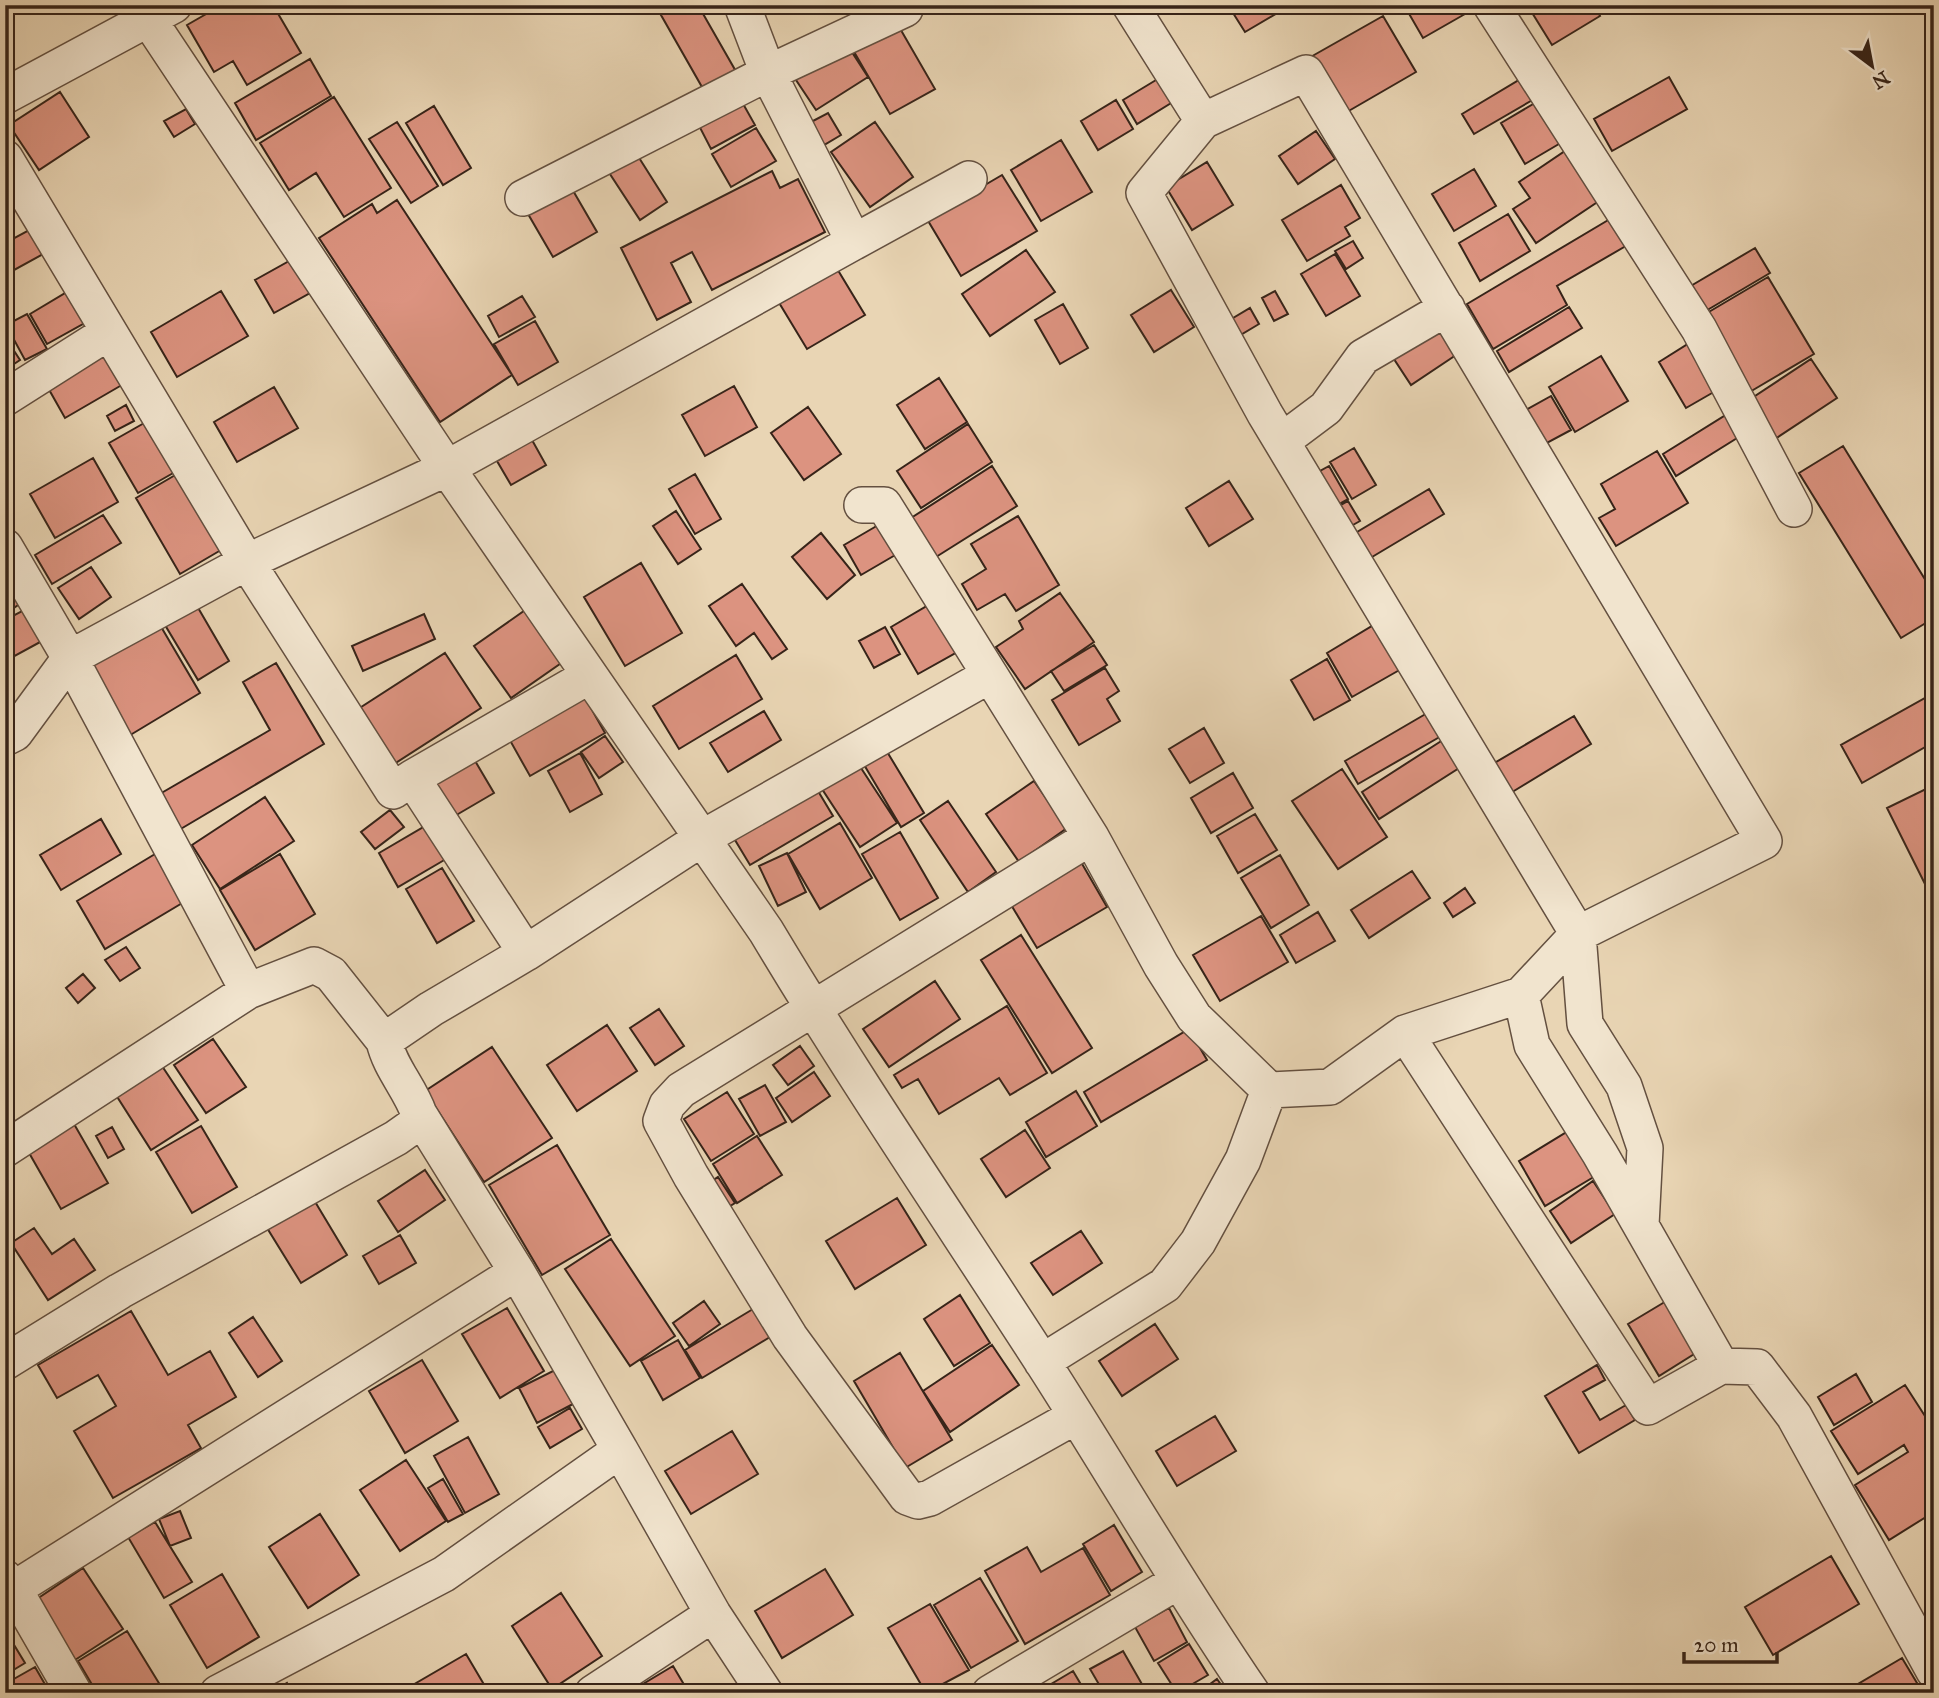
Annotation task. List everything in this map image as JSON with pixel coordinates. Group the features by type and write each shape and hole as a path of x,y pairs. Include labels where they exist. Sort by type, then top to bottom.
{"street":[{"path":"742,5 768,74 854,242"},
{"path":"523,198 768,74 905,9 903,5"},
{"path":"1130,5 1203,121"},
{"path":"1491,5 1699,329 1794,509"},
{"path":"5,96 154,10 447,468 589,676 704,837 766,931 812,1009 1042,1362 1177,1582 1252,1693"},
{"path":"862,505 884,505 1091,837 1160,965 1194,1017 1269,1090 1330,1087 1405,1034 1521,995 1578,934 1764,841 1307,73 1203,121 1144,193 1282,441 1578,934 1586,1024 1624,1086 1645,1149 1641,1225"},
{"path":"5,158 247,562 393,791 589,676"},
{"path":"5,738 15,733 70,658 247,562 447,468 969,178"},
{"path":"1282,441 1326,408 1363,357 1447,308"},
{"path":"5,398 109,332"},
{"path":"5,547 70,658 248,991"},
{"path":"384,1041 431,1009 526,953 704,837 990,675"},
{"path":"412,778 526,953"},
{"path":"1076,1416 930,1498 918,1501 907,1497 790,1337 660,1121 667,1105 681,1090 1091,837"},
{"path":"5,1149 248,991 314,965 331,974 384,1041 388,1057 412,1096 419,1114 517,1272 713,1614 765,1693"},
{"path":"1521,995 1532,1045 1641,1225 1721,1366"},
{"path":"1405,1034 1647,1407 1721,1366 1757,1367 1794,1416 1934,1671"},
{"path":"1042,1362 1165,1285 1198,1242 1243,1160 1269,1090"},
{"path":"5,1362 120,1291 396,1138 413,1126 419,1114"},
{"path":"74,1693 8,1587 517,1272"},
{"path":"218,1693 444,1574 620,1450"},
{"path":"990,1693 1177,1582"},
{"path":"593,1693 713,1614"}],"building":[{"path":"5,5 27,5 5,17"},
{"path":"222,5 273,5 301,53 247,85 233,61 214,72 187,25"},
{"path":"678,5 698,5 742,82 710,101 661,15"},
{"path":"1228,5 1291,5 1245,32"},
{"path":"1404,5 1469,5 1472,10 1423,38"},
{"path":"1540,5 1594,5 1600,16 1552,45 1531,11"},
{"path":"1383,16 1416,72 1340,116 1307,59"},
{"path":"898,25 935,89 890,114 853,50"},
{"path":"846,43 868,77 816,110 794,77"},
{"path":"310,59 331,96 256,140 235,103"},
{"path":"1161,77 1176,100 1137,124 1123,100"},
{"path":"1524,77 1536,98 1474,134 1462,114"},
{"path":"1669,77 1687,109 1612,151 1594,119"},
{"path":"60,92 89,137 39,170 9,125"},
{"path":"737,93 755,125 711,149 694,116"},
{"path":"334,97 391,188 344,217 316,173 289,190 260,143"},
{"path":"1116,100 1133,129 1098,150 1081,121"},
{"path":"1540,100 1564,141 1525,164 1501,123"},
{"path":"434,106 471,168 443,185 406,123"},
{"path":"186,109 195,124 174,137 164,121"},
{"path":"828,113 841,135 824,145 811,122"},
{"path":"397,122 438,186 411,203 369,139"},
{"path":"875,122 913,177 870,207 831,152"},
{"path":"756,128 776,161 731,187 712,154"},
{"path":"1316,131 1335,159 1298,184 1279,156"},
{"path":"1061,140 1092,192 1041,221 1011,170"},
{"path":"1565,151 1599,201 1536,243 1513,209 1530,198 1519,182"},
{"path":"636,153 667,202 640,220 608,171"},
{"path":"1207,162 1233,205 1192,230 1166,187"},
{"path":"1474,169 1496,206 1454,231 1432,194"},
{"path":"772,171 780,188 798,179 825,232 712,290 692,252 671,263 691,302 657,320 621,248"},
{"path":"1002,175 1037,231 961,276 927,219"},
{"path":"568,182 597,232 553,257 524,207"},
{"path":"1341,185 1360,218 1345,227 1350,236 1307,261 1282,220"},
{"path":"397,200 512,375 440,422 319,238 372,204 377,213"},
{"path":"1508,214 1530,251 1480,281 1459,243"},
{"path":"1615,216 1631,243 1557,286 1567,305 1493,349 1467,304"},
{"path":"31,229 45,253 5,275 5,243"},
{"path":"1353,241 1363,258 1346,269 1335,251"},
{"path":"1755,248 1770,273 1704,312 1689,287"},
{"path":"1026,250 1055,292 990,336 962,294"},
{"path":"1335,254 1360,296 1326,316 1301,274"},
{"path":"300,255 319,288 274,313 255,280"},
{"path":"833,262 865,315 807,349 775,296"},
{"path":"1768,277 1814,354 1748,393 1702,316"},
{"path":"72,289 90,320 47,344 30,314"},
{"path":"1171,290 1194,327 1154,352 1131,315"},
{"path":"221,291 248,336 177,377 151,332"},
{"path":"1275,291 1288,314 1274,321 1262,298"},
{"path":"522,296 535,317 499,337 488,316"},
{"path":"1063,304 1088,348 1060,364 1035,320"},
{"path":"1569,307 1582,328 1509,372 1497,351"},
{"path":"1250,308 1259,324 1232,340 1223,324"},
{"path":"27,314 47,349 25,360 6,325"},
{"path":"535,321 558,362 518,385 494,344"},
{"path":"1435,323 1456,355 1411,385 1390,353"},
{"path":"5,337 20,360 5,370"},
{"path":"1691,342 1719,389 1686,408 1659,362"},
{"path":"109,350 127,382 65,418 47,386"},
{"path":"1601,356 1628,401 1575,432 1549,387"},
{"path":"1811,359 1837,398 1775,439 1749,400"},
{"path":"939,378 967,422 925,449 897,405"},
{"path":"734,386 757,427 705,456 682,415"},
{"path":"274,387 298,428 237,462 214,422"},
{"path":"1551,396 1571,430 1545,444 1526,410"},
{"path":"126,405 134,421 115,431 107,416"},
{"path":"808,407 841,454 804,480 771,433"},
{"path":"1729,413 1742,435 1676,476 1663,454"},
{"path":"146,422 175,472 138,493 109,443"},
{"path":"968,424 992,462 921,508 897,471"},
{"path":"532,440 546,465 511,485 497,461"},
{"path":"1843,446 1934,594 1934,618 1901,638 1799,473"},
{"path":"1354,448 1376,485 1352,499 1330,462"},
{"path":"1657,451 1688,503 1616,546 1599,518 1615,509 1601,484"},
{"path":"93,458 118,502 55,538 30,494"},
{"path":"992,466 1017,506 936,557 911,518"},
{"path":"1329,466 1348,499 1330,509 1311,476"},
{"path":"177,474 221,550 180,574 136,498"},
{"path":"695,474 721,519 695,534 669,489"},
{"path":"1229,481 1253,519 1209,546 1186,508"},
{"path":"1429,489 1444,514 1367,560 1352,535"},
{"path":"1348,501 1360,521 1344,530 1332,510"},
{"path":"676,511 701,549 678,564 653,526"},
{"path":"103,515 121,543 52,584 35,555"},
{"path":"1018,516 1059,585 1016,611 1005,594 977,610 962,584 986,569 971,544"},
{"path":"880,524 897,554 861,575 844,545"},
{"path":"821,533 855,575 827,599 792,557"},
{"path":"641,563 682,633 625,666 584,597"},
{"path":"91,567 111,597 79,619 58,588"},
{"path":"5,579 21,603 5,614"},
{"path":"742,584 787,649 772,659 754,633 736,646 709,606"},
{"path":"1060,593 1094,642 1025,689 996,647 1023,629 1019,621"},
{"path":"932,603 959,651 918,674 891,627"},
{"path":"197,606 229,661 198,680 165,625"},
{"path":"531,606 567,659 511,698 474,646"},
{"path":"24,610 42,641 11,658 5,648 5,620"},
{"path":"424,614 435,639 363,671 352,646"},
{"path":"1377,623 1403,668 1352,697 1327,653"},
{"path":"160,625 200,693 127,737 86,669"},
{"path":"885,627 900,654 874,668 859,641"},
{"path":"1094,645 1107,665 1064,691 1051,671"},
{"path":"445,653 481,708 391,766 355,711"},
{"path":"736,655 762,699 679,749 653,706"},
{"path":"1327,659 1350,700 1314,720 1291,680"},
{"path":"276,663 324,744 179,830 158,795 270,730 243,682"},
{"path":"1105,668 1119,691 1107,699 1120,721 1079,745 1052,700"},
{"path":"582,692 605,733 530,776 507,735"},
{"path":"1934,693 1934,742 1862,783 1841,745"},
{"path":"764,711 781,740 728,772 710,743"},
{"path":"1429,712 1443,735 1358,784 1345,761"},
{"path":"1574,716 1591,744 1509,794 1491,765"},
{"path":"1204,728 1224,763 1190,783 1169,749"},
{"path":"605,736 623,762 599,778 581,752"},
{"path":"1449,736 1467,763 1379,819 1362,792"},
{"path":"883,745 924,813 901,827 860,758"},
{"path":"580,753 602,794 570,812 548,771"},
{"path":"471,754 494,793 453,817 430,777"},
{"path":"859,765 897,823 860,847 822,789"},
{"path":"1342,769 1387,837 1338,869 1292,801"},
{"path":"1233,773 1253,808 1211,833 1191,798"},
{"path":"1034,781 1067,828 1019,862 986,814"},
{"path":"1934,785 1934,902 1887,808"},
{"path":"815,786 833,816 750,865 732,835"},
{"path":"265,797 294,841 220,889 192,845"},
{"path":"948,801 996,872 968,892 920,820"},
{"path":"390,810 404,827 375,849 361,832"},
{"path":"1255,814 1277,850 1238,873 1217,836"},
{"path":"101,819 121,854 61,890 40,855"},
{"path":"840,823 872,878 820,909 788,854"},
{"path":"427,825 446,859 398,887 379,853"},
{"path":"900,832 938,898 900,920 862,854"},
{"path":"160,851 189,899 105,949 77,901"},
{"path":"787,853 806,892 778,906 759,866"},
{"path":"280,854 315,914 255,950 220,890"},
{"path":"1280,855 1309,905 1271,928 1241,878"},
{"path":"1081,862 1107,907 1037,948 1010,903"},
{"path":"442,868 474,921 437,943 406,889"},
{"path":"1412,871 1430,898 1369,938 1351,910"},
{"path":"1465,888 1475,903 1453,917 1444,903"},
{"path":"1318,912 1335,941 1296,963 1280,935"},
{"path":"1261,916 1288,962 1220,1001 1193,955"},
{"path":"1021,935 1092,1048 1052,1073 981,960"},
{"path":"126,947 140,968 120,981 105,960"},
{"path":"83,974 95,988 78,1003 66,988"},
{"path":"935,981 960,1019 889,1067 863,1029"},
{"path":"1007,1006 1047,1073 1010,1095 999,1078 939,1114 918,1079 902,1088 894,1075"},
{"path":"659,1009 684,1046 655,1065 630,1028"},
{"path":"607,1025 637,1071 577,1111 547,1065"},
{"path":"1189,1029 1207,1060 1101,1122 1084,1092"},
{"path":"213,1039 246,1087 206,1113 174,1065"},
{"path":"800,1046 814,1066 788,1085 773,1065"},
{"path":"492,1047 552,1138 484,1182 425,1091"},
{"path":"162,1066 198,1120 151,1150 116,1095"},
{"path":"814,1072 830,1096 792,1122 776,1098"},
{"path":"765,1085 786,1122 760,1136 739,1099"},
{"path":"1076,1091 1097,1126 1046,1157 1026,1122"},
{"path":"727,1092 754,1134 711,1161 684,1119"},
{"path":"70,1117 108,1183 61,1209 24,1144"},
{"path":"201,1126 237,1187 192,1213 156,1152"},
{"path":"112,1127 124,1149 108,1158 96,1136"},
{"path":"1025,1130 1050,1168 1006,1197 981,1159"},
{"path":"1570,1130 1597,1175 1545,1206 1519,1161"},
{"path":"757,1136 782,1175 737,1203 713,1164"},
{"path":"557,1145 610,1235 542,1275 489,1185"},
{"path":"425,1170 445,1200 398,1232 378,1201"},
{"path":"718,1177 735,1203 722,1211 706,1185"},
{"path":"1593,1181 1615,1214 1571,1243 1550,1211"},
{"path":"311,1195 347,1255 301,1283 264,1223"},
{"path":"897,1198 926,1245 855,1289 826,1241"},
{"path":"34,1228 52,1254 74,1239 95,1270 48,1300 11,1243"},
{"path":"1081,1231 1102,1263 1053,1295 1031,1263"},
{"path":"400,1235 416,1263 379,1284 363,1256"},
{"path":"611,1239 675,1336 630,1366 565,1269"},
{"path":"960,1295 990,1343 954,1366 924,1319"},
{"path":"1668,1300 1699,1351 1659,1376 1628,1324"},
{"path":"704,1301 720,1324 689,1346 673,1323"},
{"path":"758,1306 775,1334 702,1378 685,1350"},
{"path":"507,1308 544,1371 500,1398 462,1334"},
{"path":"131,1311 168,1375 210,1351 236,1397 188,1425 201,1448 113,1498 74,1431 116,1406 98,1375 57,1398 38,1365"},
{"path":"253,1317 282,1361 258,1377 229,1333"},
{"path":"1155,1324 1178,1359 1122,1396 1099,1361"},
{"path":"678,1340 700,1378 663,1400 641,1361"},
{"path":"992,1345 1019,1385 950,1432 923,1391"},
{"path":"900,1353 952,1440 905,1468 854,1381"},
{"path":"422,1360 458,1421 405,1453 369,1391"},
{"path":"1597,1365 1605,1380 1583,1392 1600,1420 1626,1405 1635,1420 1579,1453 1545,1396"},
{"path":"555,1370 573,1404 537,1423 519,1388"},
{"path":"1856,1374 1872,1402 1834,1425 1818,1397"},
{"path":"1905,1385 1934,1430 1934,1512 1889,1540 1855,1485 1908,1452 1904,1445 1858,1474 1831,1431"},
{"path":"570,1408 582,1429 550,1448 538,1427"},
{"path":"1215,1416 1236,1451 1177,1486 1156,1451"},
{"path":"732,1431 758,1474 691,1514 665,1471"},
{"path":"468,1437 499,1494 465,1513 434,1456"},
{"path":"406,1460 446,1521 400,1551 360,1490"},
{"path":"443,1479 463,1514 448,1522 428,1488"},
{"path":"180,1511 191,1538 170,1546 159,1519"},
{"path":"320,1514 359,1575 308,1608 269,1547"},
{"path":"155,1522 192,1582 164,1598 128,1537"},
{"path":"1114,1525 1142,1572 1111,1591 1083,1544"},
{"path":"1027,1547 1041,1572 1083,1548 1110,1595 1025,1644 985,1571"},
{"path":"1831,1556 1859,1604 1773,1655 1745,1607"},
{"path":"83,1568 123,1629 75,1660 34,1601"},
{"path":"825,1569 853,1615 782,1658 755,1611"},
{"path":"222,1574 259,1637 207,1668 170,1605"},
{"path":"980,1578 1018,1641 971,1668 934,1605"},
{"path":"561,1593 602,1656 552,1689 512,1626"},
{"path":"930,1604 969,1670 926,1693 888,1628"},
{"path":"1169,1608 1187,1642 1154,1661 1135,1627"},
{"path":"5,1630 25,1663 5,1675"},
{"path":"127,1631 165,1693 97,1693 78,1661"},
{"path":"1189,1644 1208,1675 1177,1693 1158,1663"},
{"path":"1123,1651 1147,1693 1104,1693 1090,1669"},
{"path":"466,1654 489,1693 399,1693"},
{"path":"1902,1658 1923,1693 1856,1693 1853,1687"},
{"path":"673,1666 689,1693 628,1693"},
{"path":"35,1667 50,1693 5,1693 5,1684"},
{"path":"1073,1671 1086,1693 1036,1693"},
{"path":"1217,1679 1227,1693 1198,1693"},
{"path":"287,1683 293,1693 271,1693"}]}
